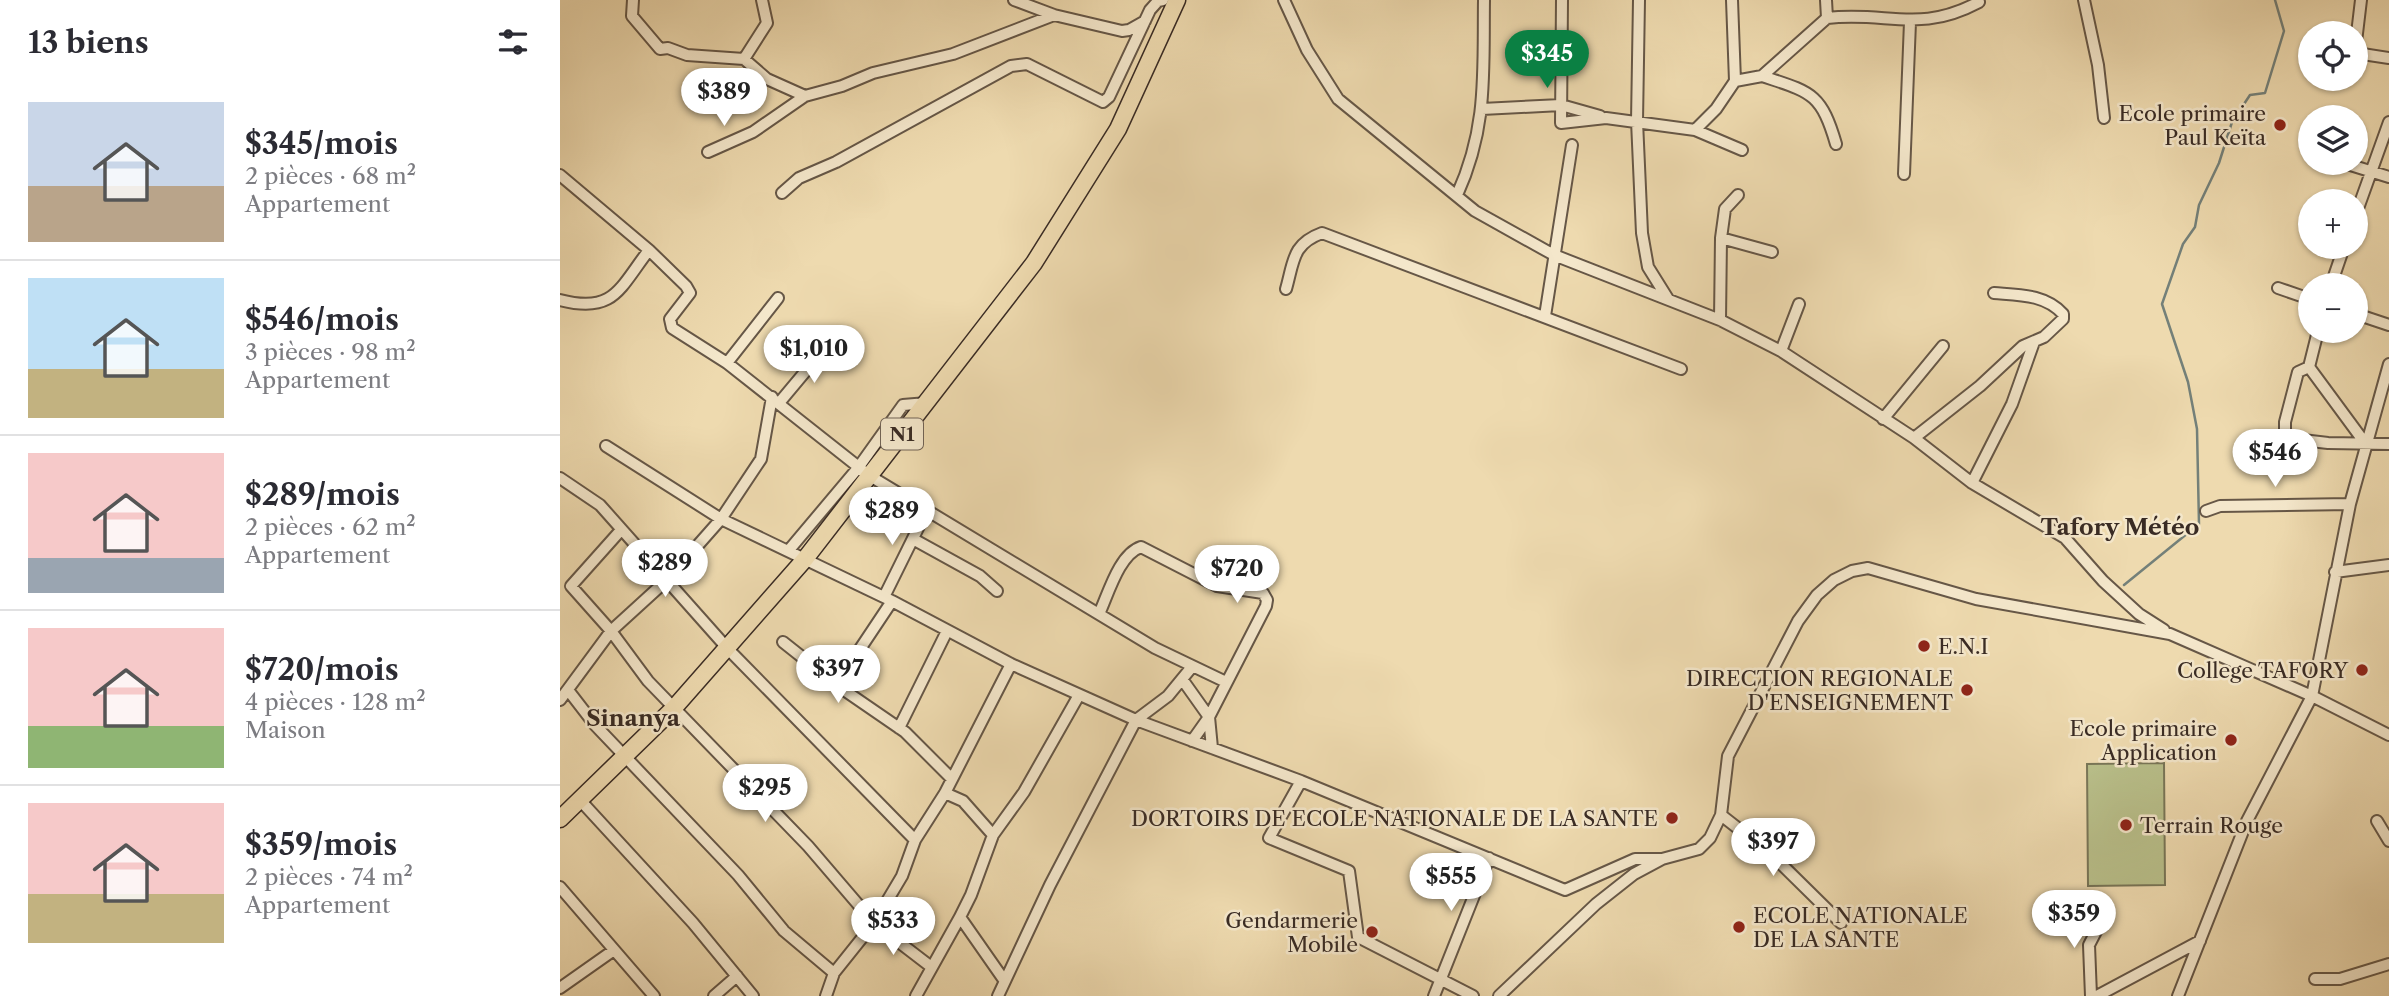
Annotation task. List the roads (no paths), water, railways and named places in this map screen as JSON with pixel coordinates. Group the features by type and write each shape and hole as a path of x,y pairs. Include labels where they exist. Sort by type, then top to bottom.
{"highway":[{"name":"N1","path":"560,819 627,757 674,708 806,559 864,472 927,402 1034,263 1118,129 1177,0"}],"street":[{"path":"633,0 632,16 660,49 668,48 687,55 744,59 767,79 804,96"},
{"path":"744,59 767,23 762,0"},
{"path":"1014,0 1054,15 1133,34"},
{"path":"782,193 799,178 836,162 1011,66 1027,64 1103,102 1109,97 1133,34 1158,1 1163,0"},
{"path":"1284,0 1307,50 1338,99 1475,211 1554,254 1720,320 1781,351 1914,438 1972,483 2064,538 2130,606 2170,634 2312,696 2389,736"},
{"path":"1457,195 1472,161 1482,108 1484,0"},
{"path":"1562,0 1561,123 1606,118"},
{"path":"1639,0 1637,121 1645,257 1668,299"},
{"path":"1695,130 1716,109 1735,81 1732,0"},
{"path":"1826,0 1827,19"},
{"path":"2084,0 2098,65 2105,118"},
{"path":"2358,21 2361,0"},
{"path":"1762,76 1827,19 1852,15 1910,22 1952,16 1979,2"},
{"path":"708,152 753,132 804,96 842,86 873,73 953,54 1054,15"},
{"path":"1904,174 1910,22"},
{"path":"2368,55 2389,58"},
{"path":"1735,81 1762,76 1806,91 1820,103 1836,144"},
{"path":"1482,108 1561,105 1606,118 1695,130 1742,150"},
{"path":"2364,189 2389,122"},
{"path":"1545,316 1572,145"},
{"path":"2370,170 2389,177"},
{"path":"560,175 649,250 690,293 670,319 672,328 727,363 864,472 1191,668 1226,682"},
{"path":"1720,320 1721,238 1725,209 1738,195"},
{"path":"1286,289 1298,248 1306,240 1322,233 1681,369"},
{"path":"1721,238 1772,252"},
{"path":"560,300 586,307 611,299 649,250"},
{"path":"2278,288 2298,295"},
{"path":"1914,438 1980,386 2023,346 2034,342 2063,319 2063,314 2056,306 2036,297 1994,292"},
{"path":"727,363 778,298"},
{"path":"1781,351 1799,304"},
{"path":"2368,318 2389,326"},
{"path":"1972,483 2012,404 2034,342"},
{"path":"2309,367 2315,343"},
{"path":"1883,419 1943,346"},
{"path":"560,700 611,631 668,579 721,519 761,459 776,400 825,348"},
{"path":"2178,996 2247,821 2312,696 2350,504 2389,364"},
{"path":"2309,367 2365,443"},
{"path":"2309,367 2298,372 2285,422 2285,438 2389,444"},
{"path":"606,446 721,519 888,599 1011,664 1136,720 1301,781 1423,834 1564,890 1635,859 1662,859"},
{"path":"789,550 864,472"},
{"path":"560,478 600,505 728,649 915,840"},
{"path":"2206,511 2220,506 2350,504"},
{"path":"841,688 854,658 888,599 927,510"},
{"path":"621,530 566,584 611,631 648,681 808,846 874,923 930,966"},
{"path":"913,539 980,576 997,591"},
{"path":"1099,614 1124,562 1134,550 1141,547 1217,586 1263,593 1267,600 1266,606 1209,717 1192,741"},
{"path":"2335,572 2389,565"},
{"path":"1499,996 1596,904 1634,874 1662,859 1699,849 1710,838 1721,815 1728,756 1798,621 1817,594 1852,571 1868,568 1976,598 2170,634"},
{"path":"899,728 947,631"},
{"path":"783,642 841,688 899,728 952,779"},
{"path":"826,996 834,973 874,923 902,876 915,840 945,793 1011,664"},
{"path":"998,996 1136,720 1168,696 1191,668"},
{"path":"1182,679 1209,717 1212,748"},
{"path":"568,690 595,725 738,875 784,931 834,973"},
{"path":"916,996 930,966 960,918 993,835 1024,792 1079,695"},
{"path":"1301,781 1269,838 1349,872 1359,937 1473,996"},
{"path":"945,793 963,801 993,835"},
{"path":"580,800 753,996"},
{"path":"1721,815 1772,855 1841,923"},
{"path":"2377,821 2389,841"},
{"path":"1434,996 1489,858"},
{"path":"560,887 654,996"},
{"path":"2091,996 2089,945 2104,915"},
{"path":"960,918 1004,980"},
{"path":"2097,996 2200,941"},
{"path":"560,988 614,950"},
{"path":"2315,979 2340,979 2389,964"},
{"path":"714,996 737,976"}],"waterway":[{"path":"2124,585 2199,524 2197,429 2188,382 2162,304 2183,244 2195,227 2199,205 2219,163 2232,122 2250,95 2265,93 2284,31 2275,0"}],"place":[{"name":"Ecole primaire Paul Keïta","path":"2280,125"},
{"name":"E.N.I","path":"1924,646"},
{"name":"College TAFORY","path":"2362,670"},
{"name":"DIRECTION REGIONALE D'ENSEIGNEMENT","path":"1967,690"},
{"name":"Ecole primaire Application","path":"2231,740"},
{"name":"DORTOIRS DE ECOLE NATIONALE DE LA SANTE","path":"1672,818"},
{"name":"Terrain Rouge","path":"2126,825"},
{"name":"ECOLE NATIONALE DE LA SANTE","path":"1739,927"},
{"name":"Gendarmerie Mobile","path":"1372,932"}],"district":[{"name":"Tafory Météo","path":"2120,527"},
{"name":"Sinanya","path":"633,718"}]}
